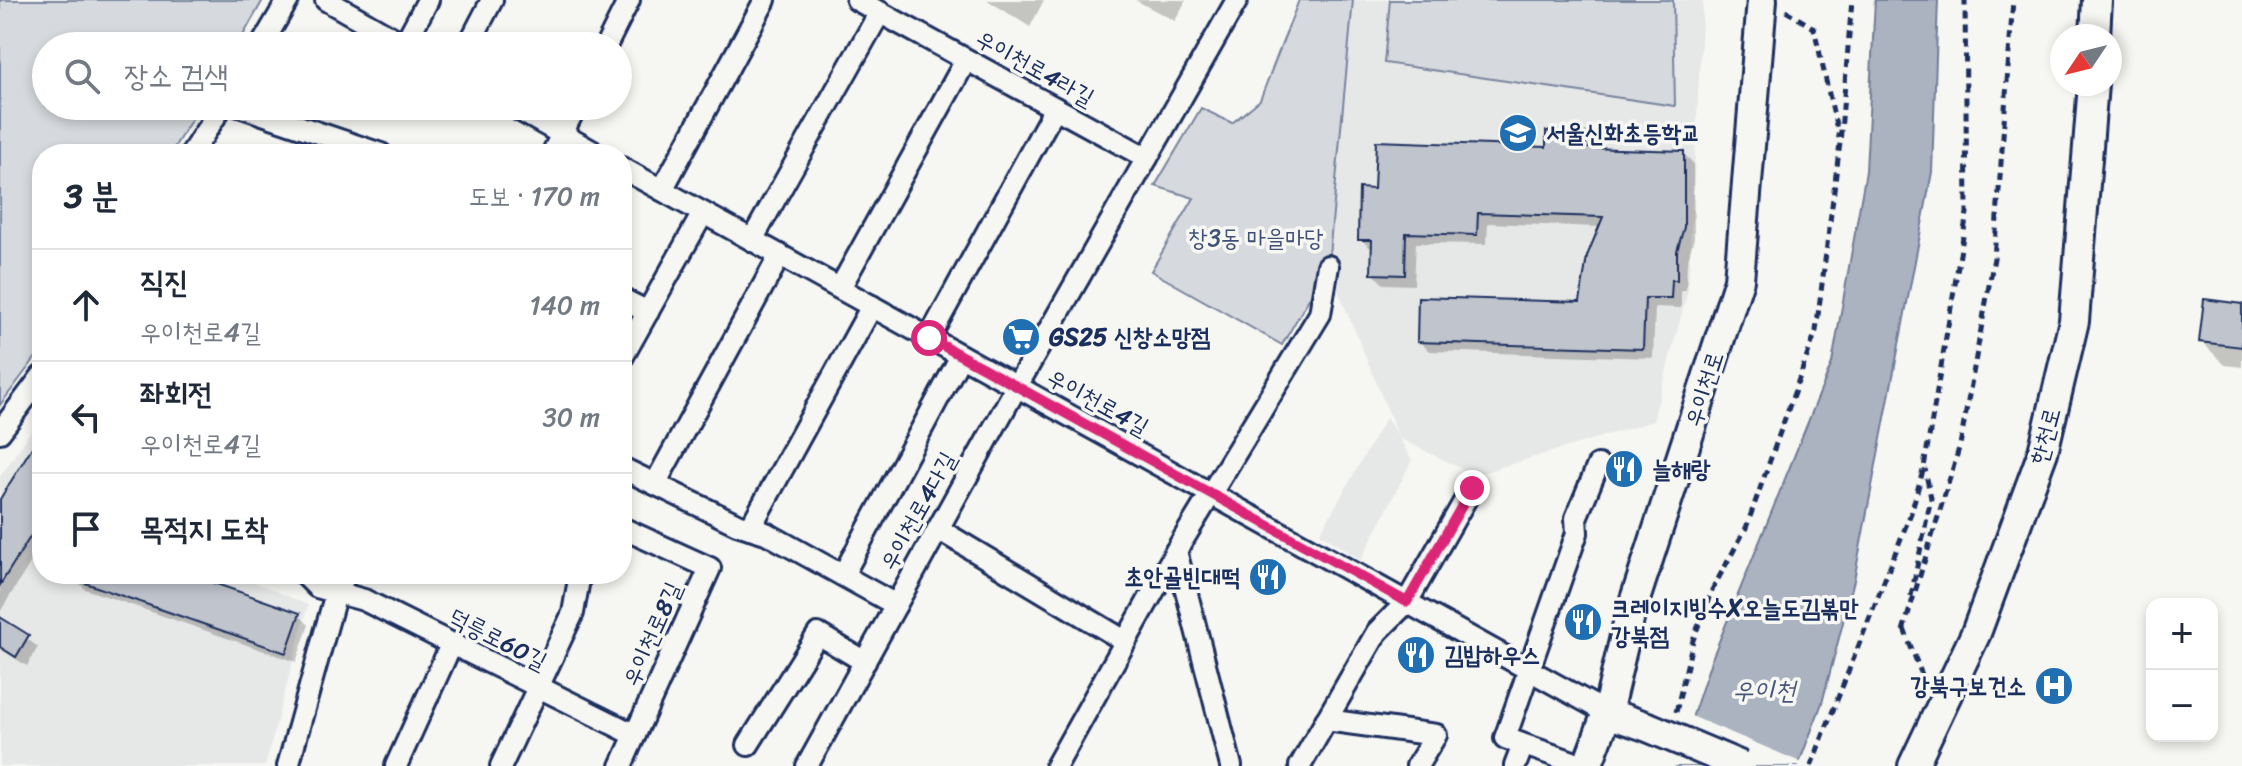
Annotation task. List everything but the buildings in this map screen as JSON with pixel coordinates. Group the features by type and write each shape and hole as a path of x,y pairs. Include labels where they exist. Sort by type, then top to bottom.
{"street":[{"path":"269,32 288,0"},
{"path":"326,0 383,32"},
{"path":"412,32 428,0"},
{"path":"475,32 492,0"},
{"path":"613,32 629,0"},
{"path":"662,190 765,0"},
{"name":"우이천로4라길","path":"857,0 1147,158"},
{"path":"1017,386 1237,0"},
{"path":"2096,24 2097,0"},
{"name":"우이천로","path":"1585,766 1607,713 1630,615 1739,280 1771,3"},
{"path":"752,240 880,12"},
{"path":"840,288 966,60"},
{"name":"한천로","path":"1913,766 1937,709 1976,633 2043,452 2074,321 2084,232 2092,96"},
{"path":"929,338 1055,108"},
{"path":"197,144 213,120"},
{"path":"270,120 322,144"},
{"path":"537,120 580,144"},
{"path":"557,144 569,120"},
{"name":"우이천로4길","path":"632,174 1607,713"},
{"path":"632,340 703,213"},
{"path":"655,484 780,255"},
{"path":"1056,766 1176,551 1320,314 1328,266"},
{"path":"632,304 648,312"},
{"path":"750,528 872,306"},
{"path":"843,575 961,356"},
{"name":"우이천로4다길","path":"807,766 1017,386"},
{"path":"0,432 32,389"},
{"path":"1515,766 1514,741 1527,669 1577,533 1576,518 1598,465"},
{"path":"632,473 766,533 896,605"},
{"path":"1300,766 1377,632 1407,602 1472,488"},
{"path":"938,529 1125,641"},
{"name":"우이천로8길","path":"621,766 710,568 632,533"},
{"path":"1176,551 1231,766"},
{"name":"덕릉로60길","path":"314,584 364,600 635,735"},
{"path":"288,766 341,584"},
{"path":"501,766 573,613 578,584"},
{"path":"748,745 818,634 865,662"},
{"path":"396,766 451,645"},
{"path":"1607,713 1659,727 1741,766"},
{"path":"1326,720 1436,735 1417,766"},
{"path":"1514,741 1585,766"}],"path":[{"path":"1659,727 1712,590 1746,528 1816,331 1840,143 1852,0"},
{"path":"1811,766 1911,513 1924,467 1967,213 1965,0"},
{"path":"1903,631 1960,445 1994,258 2013,0"},
{"path":"1771,3 1814,28 1840,143"},
{"path":"1924,467 1931,498 1903,631 1937,709"}],"shaded area":[{"name":"서울신화초등학교","path":"1353,0 1703,0 1688,290 1653,421 1475,475 1399,438 1412,460 1361,560 1320,533 1386,418 1398,435 1328,266"},
{"path":"32,430 32,584 259,584 308,605 265,766 0,766 0,477"}],"green space":[{"path":"0,0 263,0 245,32 32,32 32,120 191,120 176,144 32,144 32,362 0,405"},
{"name":"창3동 마을마당","path":"1299,0 1353,0 1328,266 1282,345 1151,271 1194,198 1155,186 1201,108 1232,123 1260,100"},
{"path":"1390,0 1673,0 1675,106 1384,63"}],"water":[{"name":"우이천","path":"1875,0 1938,0 1932,172 1854,580 1822,703 1798,766 1676,766 1711,661 1832,363 1866,171"}],"pier":[{"path":"1689,715 1803,763 1802,766 1672,766"}],"place":[{"name":"서울신화초등학교","path":"1518,133"},
{"name":"GS25 신창소망점","path":"1021,337"},
{"name":"늘해랑","path":"1624,469"},
{"name":"초안골빈대떡","path":"1268,577"},
{"name":"크레이지빙수X오늘도김볶만 강북점","path":"1583,622"},
{"name":"김밥하우스","path":"1416,655"},
{"name":"강북구보건소","path":"2054,686"}],"route":[{"path":"929,338 1407,602 1472,488"}]}
